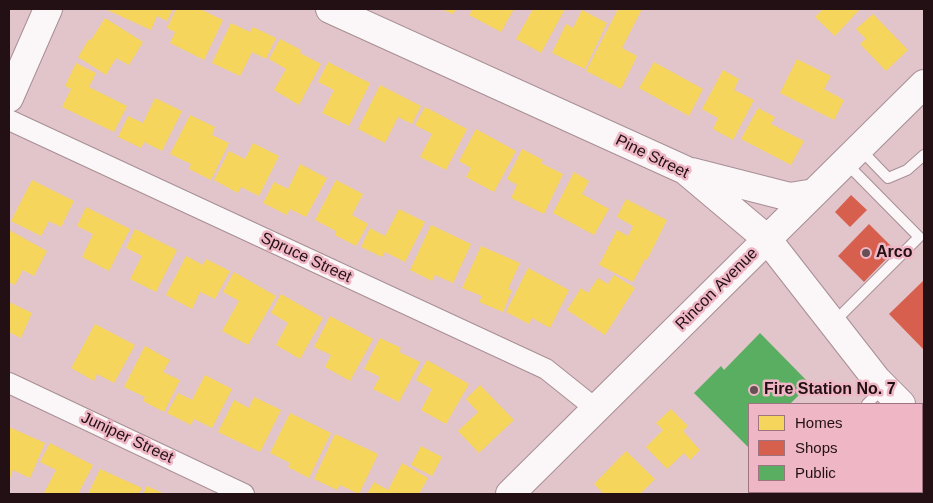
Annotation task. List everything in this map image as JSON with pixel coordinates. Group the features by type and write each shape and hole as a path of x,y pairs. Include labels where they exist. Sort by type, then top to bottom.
{"street":[{"path":"9,98 48,9"},
{"name":"Pine Street","path":"330,9 685,170 767,239 877,380 884,399"},
{"name":"Rincon Avenue","path":"510,494 924,86"},
{"name":"Spruce Street","path":"9,120 546,369 596,409"},
{"path":"685,170 790,197 814,193"},
{"name":"Juniper Street","path":"9,383 244,494"}],"lane":[{"path":"852,155 888,178 907,170 924,155"},
{"path":"833,324 919,237 852,155"}],"building: Homes":[{"path":"105,9 173,9 167,21 157,16 151,30"},
{"path":"176,9 203,9 223,20 204,60 170,43 175,32 167,28"},
{"path":"441,9 456,9 453,14"},
{"path":"473,9 514,9 501,32 469,15"},
{"path":"533,9 565,9 541,53 516,39"},
{"path":"618,9 642,9 622,48 637,56 621,89 586,71"},
{"path":"823,9 860,9 835,36 815,17"},
{"path":"582,10 607,23 585,69 552,53 566,24 573,28"},
{"path":"873,14 908,50 886,71 860,44 866,39 856,29"},
{"path":"105,18 143,42 129,65 116,58 106,75 78,57"},
{"path":"231,23 250,32 253,27 276,38 266,59 252,52 240,76 212,63"},
{"path":"280,39 301,50 300,53 321,64 299,105 274,90 286,69 269,59"},
{"path":"797,59 831,76 824,89 844,100 834,120 780,93"},
{"path":"328,62 370,83 349,126 322,113 334,90 318,82"},
{"path":"654,62 703,89 689,116 639,88"},
{"path":"76,63 96,73 89,87 127,106 114,132 62,107 71,89 65,86"},
{"path":"723,70 739,79 734,90 754,100 733,140 713,129 718,118 702,109"},
{"path":"380,85 421,106 412,124 398,117 385,143 358,129"},
{"path":"155,98 182,111 162,151 144,142 141,148 118,137 128,116 143,123"},
{"path":"425,107 467,129 446,170 420,157 432,134 415,125"},
{"path":"758,108 775,117 771,124 804,141 791,165 741,139"},
{"path":"190,115 215,127 212,135 229,143 211,180 189,169 191,164 170,154"},
{"path":"476,129 516,151 494,192 466,177 471,168 459,161"},
{"path":"253,143 279,156 259,196 241,187 238,193 214,180 229,151 245,159"},
{"path":"522,149 543,160 541,163 563,174 544,214 511,198 517,185 507,179"},
{"path":"300,164 327,178 306,217 290,209 287,215 263,203 274,182 288,189"},
{"path":"574,172 589,181 582,194 609,209 594,235 553,213"},
{"path":"32,180 74,201 61,227 49,221 41,236 11,221"},
{"path":"336,180 363,194 352,215 368,224 356,246 335,235 336,231 315,220"},
{"path":"626,199 667,220 647,260 645,259 633,282 599,265 617,230 628,236 633,226 617,217"},
{"path":"86,207 130,229 109,271 82,257 93,234 77,226"},
{"path":"399,209 425,222 405,262 385,252 382,257 361,247 370,228 385,236"},
{"path":"431,225 471,244 453,283 435,275 432,281 410,270"},
{"path":"135,229 177,250 156,292 130,279 142,256 126,248"},
{"path":"9,230 47,251 34,276 23,270 15,285 9,282"},
{"path":"481,246 520,263 508,289 512,290 503,312 479,302 482,296 462,288"},
{"path":"186,256 203,265 206,259 230,271 215,299 200,292 192,309 166,295"},
{"path":"528,268 569,290 550,328 532,318 529,324 506,312"},
{"path":"234,272 276,296 248,345 222,331 239,301 223,292"},
{"path":"614,275 635,288 605,335 567,310 581,288 588,293 598,278 608,284"},
{"path":"281,294 323,318 300,359 276,345 288,323 271,313"},
{"path":"9,302 32,313 21,338 9,332"},
{"path":"330,316 373,339 350,381 325,367 331,355 314,347"},
{"path":"95,324 135,345 114,383 97,374 94,381 71,368"},
{"path":"380,338 401,348 399,352 420,362 399,402 373,389 380,377 364,369"},
{"path":"145,346 170,360 163,372 180,380 164,412 143,401 145,397 124,387"},
{"path":"427,360 469,384 446,424 421,410 432,389 416,380"},
{"path":"205,375 232,389 212,428 194,419 191,425 167,413 178,393 192,400"},
{"path":"480,385 514,420 479,453 458,431 478,412 466,399"},
{"path":"254,397 281,410 260,452 218,432 234,400 249,408"},
{"path":"671,409 688,426 683,431 700,450 690,460 684,453 667,469 646,447 663,430 656,423"},
{"path":"290,413 331,433 309,478 288,467 290,463 270,453"},
{"path":"9,427 45,443 30,478 13,470 9,481"},
{"path":"335,434 378,454 359,494 340,485 337,490 314,479"},
{"path":"50,443 93,465 78,494 44,493 56,470 40,462"},
{"path":"421,446 442,457 432,476 411,465"},
{"path":"626,451 655,479 640,494 604,494 594,484"},
{"path":"402,463 428,478 419,494 367,494 374,482 388,490"},
{"path":"100,469 142,488 139,494 88,494"},
{"path":"147,486 165,494 143,494"},
{"path":"883,493 906,493 905,494"}],"building: Shops":[{"path":"851,195 867,210 850,227 835,212"},
{"path":"869,224 895,250 864,282 838,256"},
{"path":"924,280 924,350 889,314"}],"building: Public":[{"path":"760,333 810,384 791,403 748,403 748,447 694,393 721,366 724,370"}],"place":[{"name":"Arco","path":"866,253"},
{"name":"Fire Station No. 7","path":"754,390"}]}
